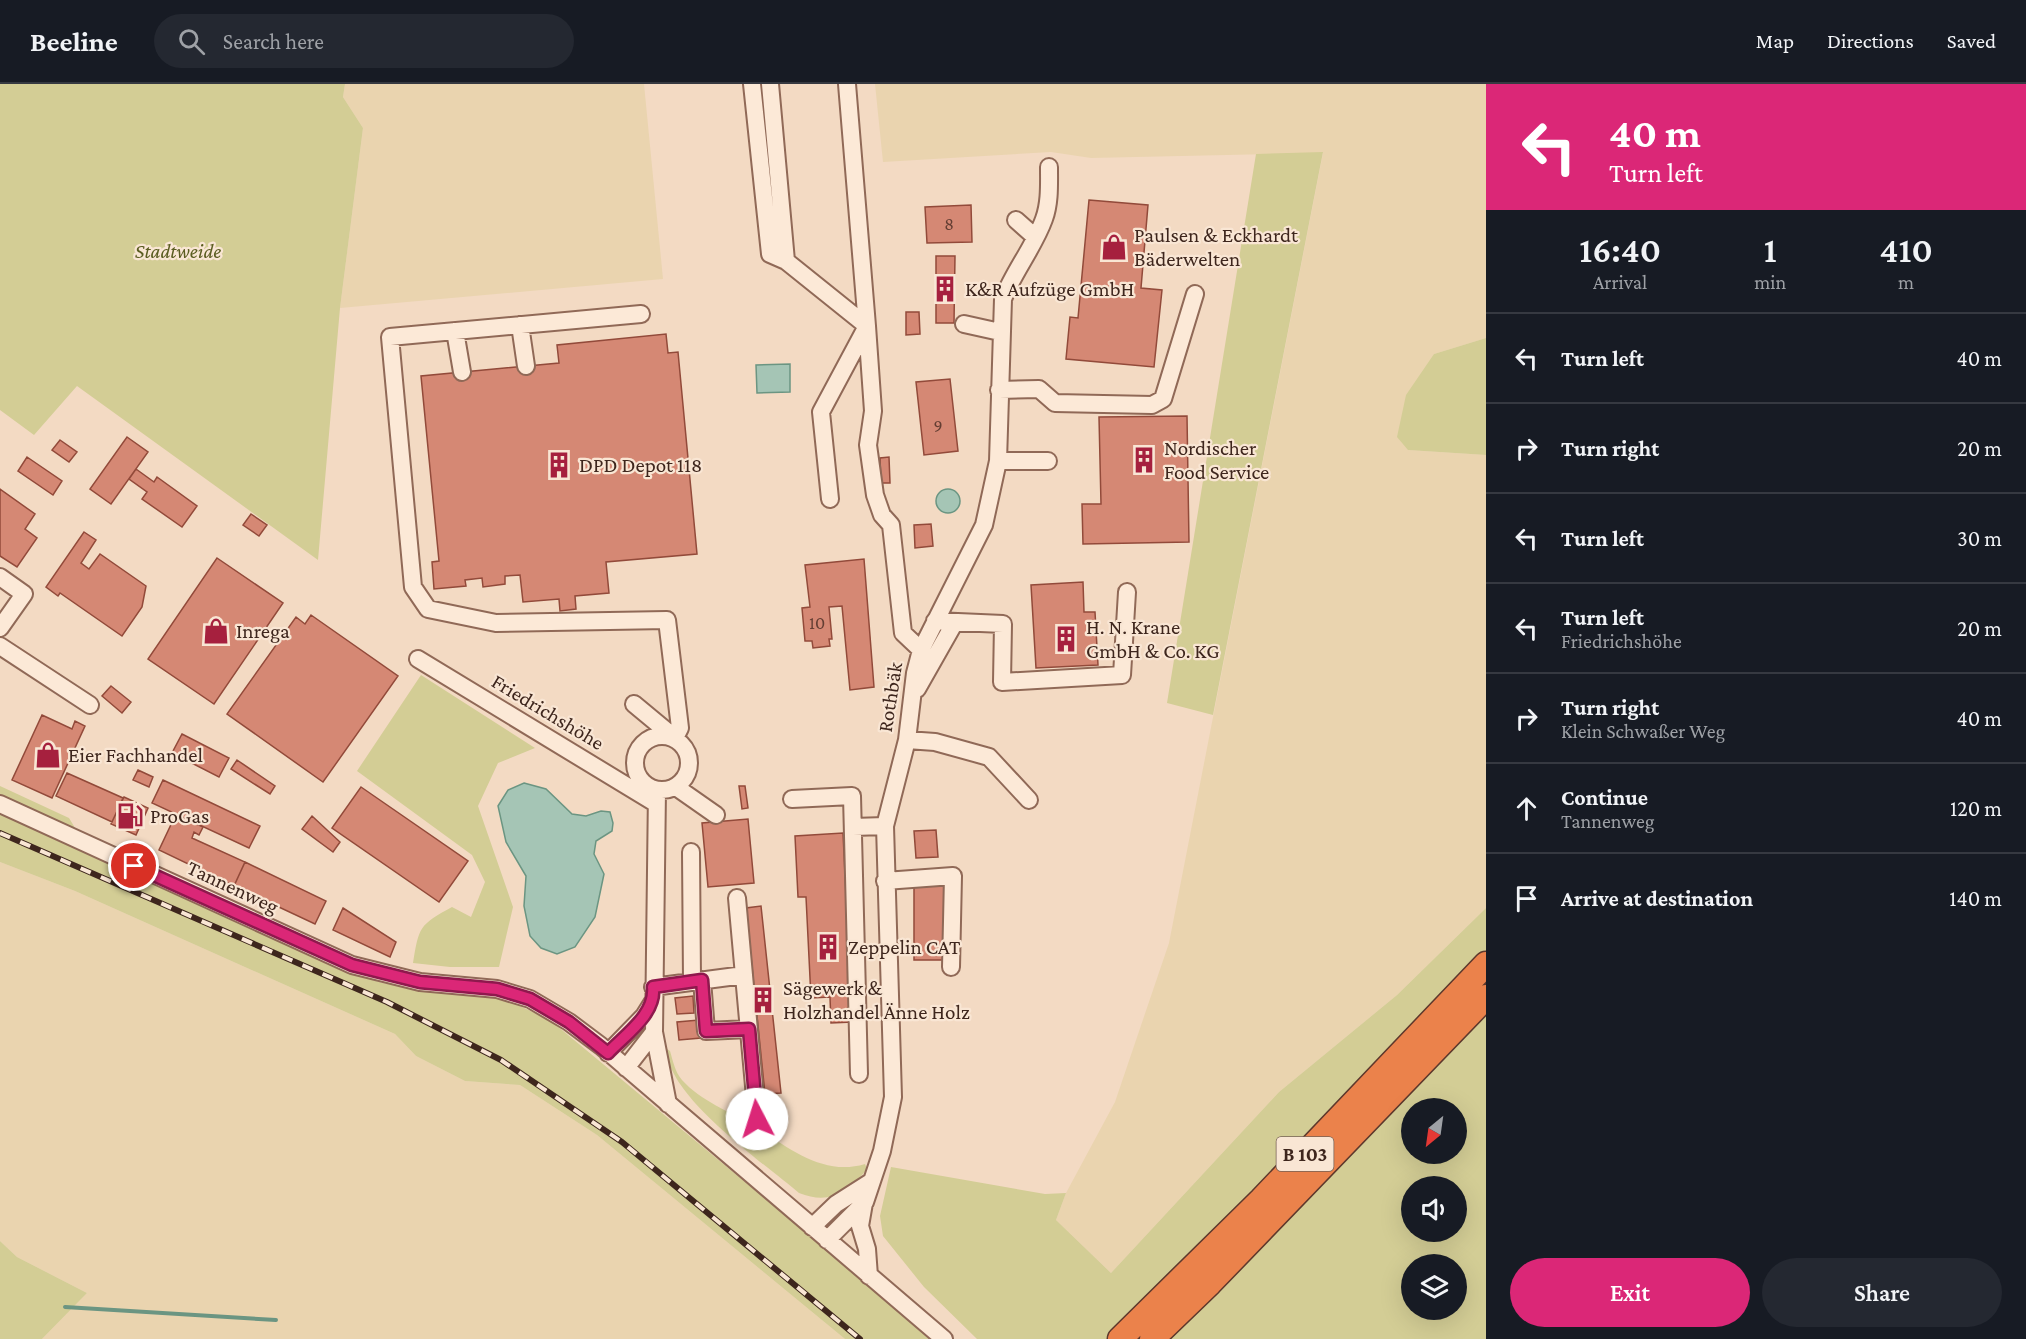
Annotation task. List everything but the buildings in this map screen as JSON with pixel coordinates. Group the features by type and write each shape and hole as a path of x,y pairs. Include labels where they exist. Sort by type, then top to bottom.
{"highway":[{"name":"B 103","path":"1120,1339 1261,1200 1486,964"},
{"name":"B 103","path":"1152,1339 1227,1266 1486,997"}],"street":[{"path":"752,84 771,254 786,261 867,326"},
{"path":"770,84 786,261"},
{"path":"847,84 873,411 868,445 875,495 882,515 891,525 903,633 921,650"},
{"name":"Rothbäk","path":"870,1276 867,1249 860,1226 869,1183 882,1151 893,1097 885,826 907,740 911,699 921,650 984,525 998,461 1000,332 1003,299 1046,209 1049,167"},
{"path":"1016,220 1034,236"},
{"path":"999,390 1039,388 1055,403 1152,405 1163,399 1195,294"},
{"path":"641,314 390,338 413,587 428,609 496,623 667,620 680,728 675,738"},
{"path":"964,324 1000,332"},
{"path":"520,325 526,366"},
{"path":"830,499 821,412 867,326"},
{"path":"455,331 462,372"},
{"path":"998,461 1048,461"},
{"path":"0,577 24,594 0,628"},
{"path":"935,621 1003,624 1002,682 1122,675 1127,592"},
{"path":"911,699 955,622"},
{"path":"0,646 90,705"},
{"name":"Friedrichshöhe","path":"418,659 656,796"},
{"path":"634,704 686,749 690,765 686,778 676,787 656,796"},
{"path":"668,1104 654,1032 656,796 643,783 635,769 636,754 645,741 659,735 675,738"},
{"path":"907,740 935,742 989,757 1029,800"},
{"path":"676,787 716,816"},
{"path":"792,799 852,796 863,1035 859,1074"},
{"name":"Tannenweg","path":"0,804 314,948 384,975 420,982 497,989 530,999 569,1022 608,1053 944,1339"},
{"path":"853,826 885,826"},
{"path":"692,852 697,981 706,1031 749,1029"},
{"path":"885,881 953,876 951,967"},
{"path":"737,897 757,1119"},
{"path":"654,993 697,981 744,975"},
{"path":"608,1053 644,1016 654,993"},
{"path":"626,1068 654,1032"},
{"path":"812,1227 836,1204 869,1183"},
{"path":"827,1240 865,1202"}],"shaded area":[{"path":"345,84 644,84 663,279 340,308 363,128 343,97"},
{"path":"875,84 1486,84 1486,338 1434,354 1408,450 1486,455 1486,908 1397,995 1279,1092 1111,1273 1056,1220 1066,1193 1115,1102 1169,943 1323,153 1091,158 1051,152 883,162"},
{"path":"790,364 790,392 757,393 756,365"},
{"path":"948,489 953,490 959,496 959,506 953,512 948,513 943,512 937,506 936,501 937,496 943,490"},
{"path":"524,783 546,789 572,814 586,816 601,811 610,812 613,823 612,831 596,841 594,854 604,874 595,917 575,947 557,954 541,948 530,936 524,906 526,876 506,842 498,806 508,790"},
{"path":"0,862 75,891 395,1034 416,1056 465,1081 520,1085 597,1135 845,1339 42,1339 87,1293 17,1257 0,1241"}],"green space":[{"name":"Stadtweide","path":"0,84 345,84 343,97 363,128 340,308 318,560 77,386 34,435 0,410"},
{"path":"1323,152 1213,715 1167,703 1256,154"},
{"path":"1486,338 1486,455 1408,450 1397,437 1406,395 1434,354"},
{"path":"421,675 535,748 498,763 478,806 513,907 499,967 450,967 413,963 422,928 433,918 452,907 471,917 485,882 472,855 357,771"},
{"path":"0,786 69,818 89,851 342,969 382,983 505,999 550,1020 934,1339 845,1339 597,1135 520,1085 465,1081 416,1056 395,1034 75,891 0,862"},
{"path":"1486,908 1486,1339 977,1339 924,1287 883,1236 880,1216 891,1167 1045,1194 1066,1193 1056,1220 1111,1273 1279,1092 1397,995"},
{"path":"667,1049 670,1051 682,1080 706,1100 792,1150 820,1163 849,1167 865,1164 867,1169 853,1185 829,1197 820,1198 799,1193 742,1147 699,1107 682,1087 671,1067"},
{"path":"0,1241 17,1257 87,1293 42,1339 0,1339"}],"waterway":[{"path":"65,1307 276,1320"}],"railway":[{"path":"0,833 387,1002 501,1060 622,1142 860,1339"}],"place":[{"name":"Paulsen & Eckhardt Bäderwelten","path":"1114,247"},
{"name":"K&R Aufzüge GmbH","path":"945,289"},
{"name":"Nordischer Food Service","path":"1144,460"},
{"name":"DPD Depot 118","path":"559,465"},
{"name":"Inrega","path":"216,631"},
{"name":"H. N. Krane GmbH & Co. KG","path":"1066,639"},
{"name":"Eier Fachhandel","path":"48,755"},
{"name":"ProGas","path":"130,816"},
{"name":"Zeppelin CAT","path":"828,947"},
{"name":"Sägewerk & Holzhandel Änne Holz","path":"763,1000"}],"route":[{"path":"134,866 352,965 384,975 420,982 497,989 530,999 569,1022 608,1053 644,1016 654,999 653,987 702,980 706,1031 749,1029 757,1119"}]}
